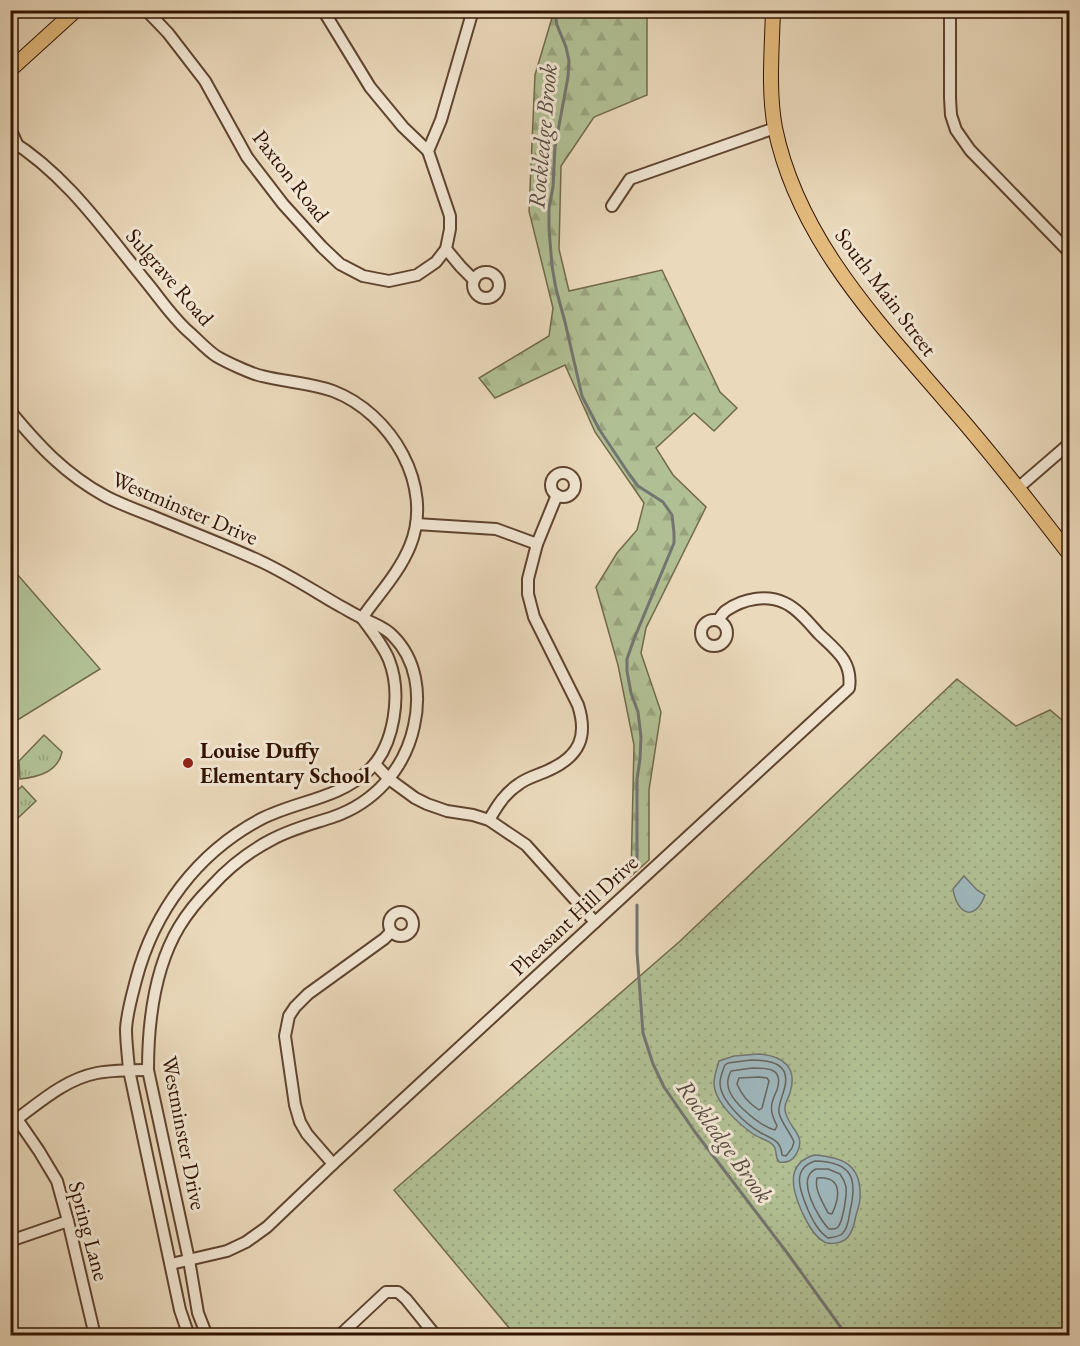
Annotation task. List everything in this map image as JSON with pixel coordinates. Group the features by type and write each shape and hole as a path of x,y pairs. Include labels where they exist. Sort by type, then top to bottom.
{"main road":[{"path":"12,68 76,10"},
{"name":"South Main Street","path":"773,10 772,96 775,128 788,174 818,237 846,280 886,333 1018,488 1070,555"}],"street":[{"name":"Paxton Road","path":"146,10 168,33 205,81 247,156 283,204 322,248 340,264 363,276 389,281 417,274 436,262 446,249"},
{"path":"323,10 370,87 403,127 428,151 450,216 446,249 474,280"},
{"path":"428,151 441,120 473,10"},
{"path":"950,10 951,115 956,130 970,150 1070,253"},
{"path":"10,81 12,68"},
{"name":"Sulgrave Road","path":"10,128 14,142 46,167 75,195 180,324 216,356 260,376 313,386 347,398 377,420 395,442 407,464 415,489 414,536 405,557 362,618"},
{"path":"612,206 630,179 775,128"},
{"name":"Westminster Drive","path":"10,411 35,442 56,463 88,486 136,510 262,562 384,628 394,636 408,656 416,679 414,725 410,741 390,779 357,806 334,817 299,827 271,839 224,872 197,902 179,927 165,955 157,983 148,1042 148,1070 189,1260 198,1313 207,1335"},
{"path":"1018,488 1070,443"},
{"path":"489,820 504,797 516,785 556,767 572,755 582,739 582,716 578,705 534,617 528,594 528,579 537,544 557,495"},
{"path":"416,524 496,529 537,544"},
{"name":"Pheasant Hill Drive","path":"171,1264 227,1251 246,1242 267,1227 849,688 848,667 842,656 797,611 784,602 764,598 747,600 725,610 718,620"},
{"name":"Westminster Drive","path":"189,1335 180,1310 129,1070 126,1030 130,1003 138,972 159,919 185,880 210,855 252,825 287,807 331,794 359,778 375,764 390,733 395,685 384,650 362,618"},
{"path":"375,764 405,792 427,804 489,820 526,845 595,922"},
{"path":"333,1164 307,1134 300,1122 295,1105 285,1036 286,1026 296,1007 308,994 391,932"},
{"path":"14,1116 68,1083 95,1073 148,1070"},
{"name":"Spring Lane","path":"14,1116 57,1181 95,1335"},
{"path":"10,1241 68,1221"},
{"path":"339,1335 386,1292 398,1292 436,1335"}],"green space":[{"path":"554,11 647,11 647,95 594,117 561,166 559,249 569,291 662,270 720,392 737,408 714,431 694,413 656,448 673,475 706,507 646,628 641,653 661,712 649,790 649,860 631,876 634,745 618,665 596,587 617,553 637,530 644,503 595,432 565,365 495,398 479,378 549,336 553,308 529,211 535,75"},
{"path":"10,566 100,669 11,724 10,724"},
{"path":"957,679 1016,726 1050,710 1069,726 1069,1335 515,1335 394,1190 679,942"},
{"path":"44,735 62,752 60,759 52,769 46,772 20,779 19,761"},
{"path":"22,786 36,801 15,820 11,816 11,796"}],"water":[{"path":"964,876 985,895 981,904 972,912 967,912 958,905 953,889"},
{"path":"759,1054 781,1060 786,1064 792,1076 785,1110 800,1142 795,1156 788,1162 779,1162 773,1145 753,1134 735,1118 718,1098 715,1090 714,1080 719,1061 734,1056"},
{"path":"814,1155 834,1158 849,1165 858,1178 860,1187 860,1201 851,1231 846,1239 832,1244 819,1238 811,1228 798,1204 794,1187 793,1179 798,1165"}],"waterway":[{"name":"Rockledge Brook","path":"558,10 557,25 569,61 555,147 553,187 549,208 552,266 556,289 582,396 599,429 638,486 663,502 672,515 674,533 674,543 627,659 627,671 631,693 638,712 641,737 637,779 637,869"},
{"name":"Rockledge Brook","path":"637,905 637,952 643,1033 653,1064 664,1087 847,1336"}],"place":[{"name":"Louise Duffy Elementary School","path":"188,763"}]}
